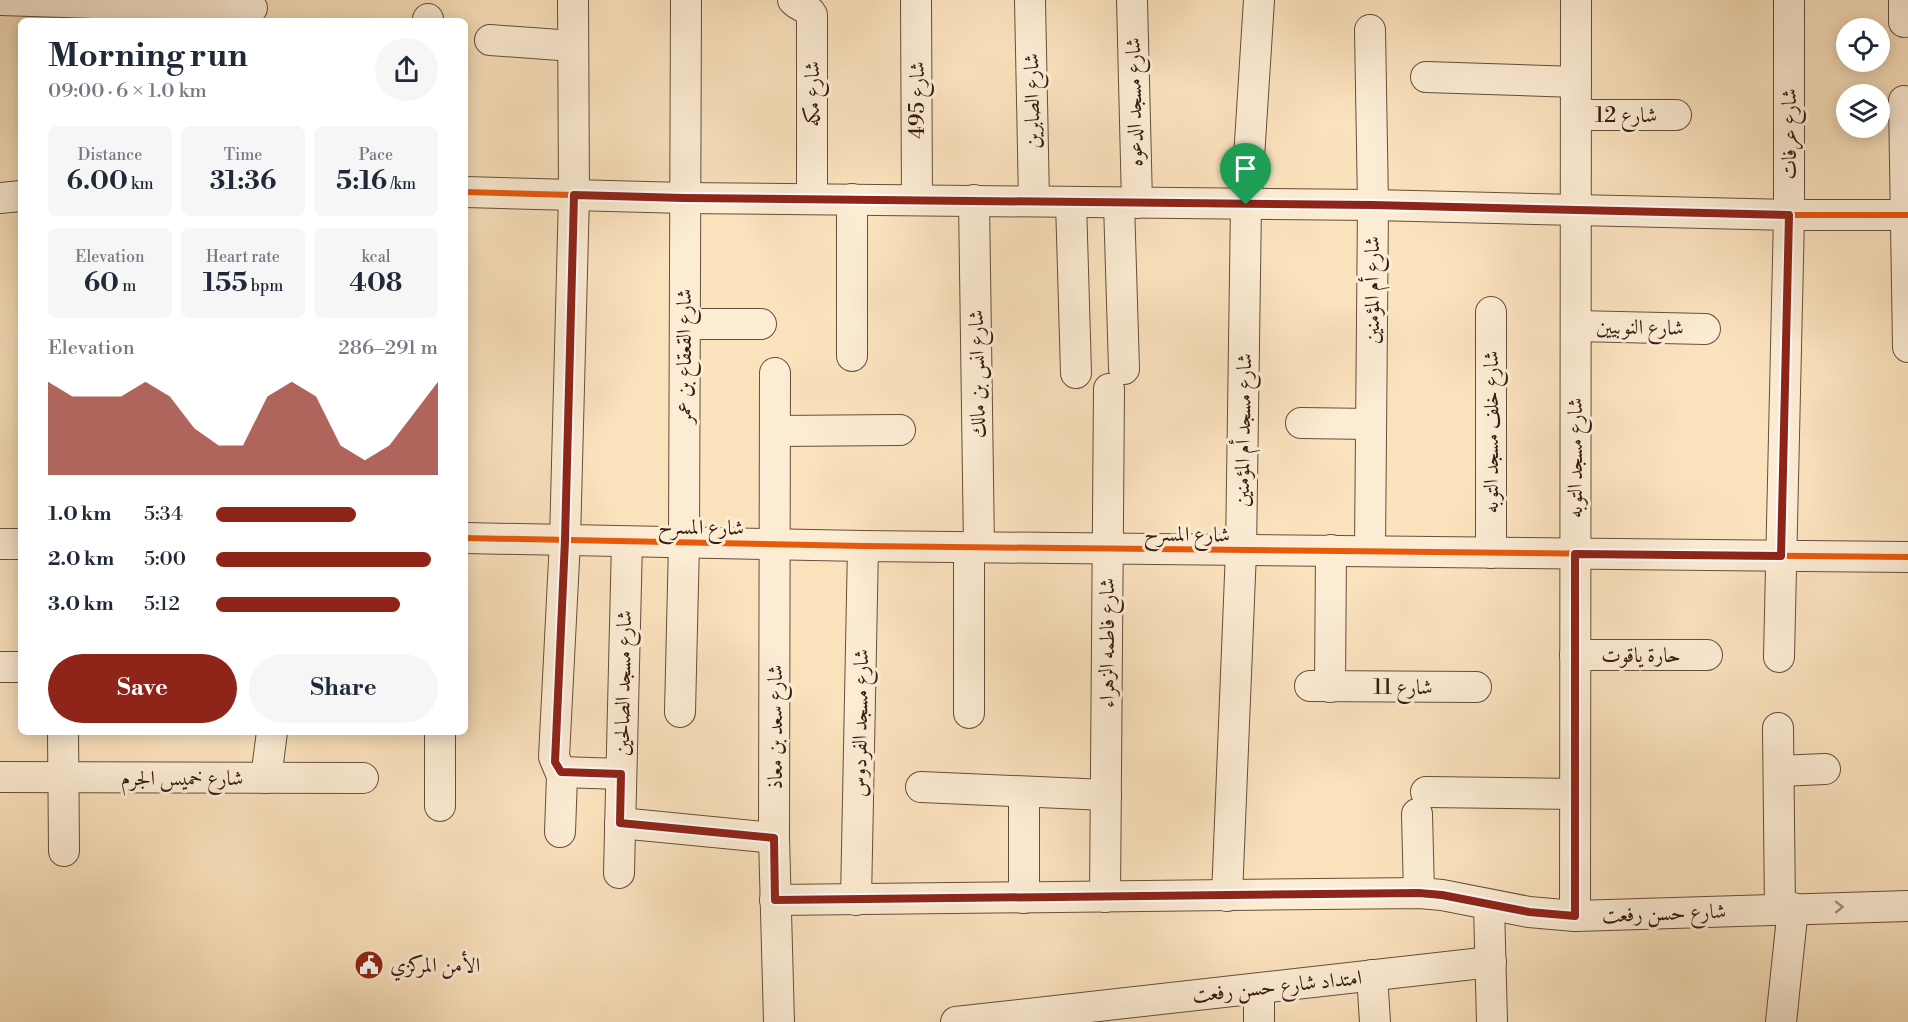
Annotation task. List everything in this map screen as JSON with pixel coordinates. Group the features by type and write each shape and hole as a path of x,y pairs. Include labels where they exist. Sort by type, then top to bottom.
{"street":[{"path":"0,0 36,7 252,10"},
{"path":"560,832 561,772 554,757 565,540 574,195 573,0"},
{"name":"شارع القعقاع بن عمر","path":"680,712 684,543 686,0"},
{"name":"شارع مكه","path":"793,0 806,7 812,15 812,199"},
{"name":"شارع 495","path":"916,0 917,199"},
{"name":"شارع الصابرين","path":"1030,0 1034,201"},
{"name":"شارع مسجد الدعوه","path":"1116,379 1128,203 1132,0"},
{"name":"شارع مسجد أم المؤمنين","path":"1227,896 1241,551 1246,205 1259,0"},
{"name":"شارع مسجد التوبه","path":"1575,916 1576,0"},
{"name":"شارع عرفات","path":"1779,657 1789,215 1789,0"},
{"name":"شارع أم المؤمنين","path":"1370,30 1373,205 1370,550"},
{"path":"490,40 573,46"},
{"path":"1426,77 1576,82"},
{"path":"1904,101 1908,346"},
{"name":"شارع 12","path":"1576,115 1676,115"},
{"path":"468,192 684,198 1373,205 1576,208 1789,215 1907,215"},
{"path":"0,198 18,196"},
{"path":"852,199 852,356"},
{"name":"شارع انس بن مالك","path":"969,713 974,548 974,200"},
{"path":"1071,202 1076,373"},
{"name":"شارع خلف مسجد التوبه","path":"1491,312 1491,553"},
{"path":"684,324 761,324"},
{"name":"شارع النوبيين","path":"1576,326 1705,328"},
{"name":"شارع سعد بن معاذ","path":"775,374 774,838 779,1022"},
{"name":"شارع فاطمه الزهراء","path":"1105,897 1108,549 1116,379"},
{"path":"1301,423 1371,424"},
{"path":"776,431 900,430"},
{"name":"شارع المسرح","path":"468,538 974,548 1370,550 1908,557"},
{"name":"شارع مسجد الصالحين","path":"618,873 627,542"},
{"path":"0,544 18,544"},
{"name":"شارع مسجد الفردوس","path":"856,900 863,546"},
{"name":"شارع 11","path":"1331,550 1320,686 1476,687"},
{"name":"حارة ياقوت","path":"1575,655 1707,655"},
{"path":"0,667 18,667"},
{"path":"1778,728 1787,908 1781,1022"},
{"path":"63,735 64,851"},
{"path":"266,778 272,735"},
{"path":"440,735 441,806"},
{"path":"1779,771 1825,769"},
{"path":"561,772 621,774"},
{"name":"شارع خميس الجرم","path":"0,777 363,778"},
{"path":"921,787 1106,795"},
{"path":"1024,792 1024,898"},
{"path":"1419,893 1421,803 1575,794"},
{"path":"620,823 774,838"},
{"name":"شارع حسن رفعت","path":"775,900 1419,893 1442,895 1529,912 1575,916 1908,906"},
{"path":"1489,905 1492,1022"},
{"name":"امتداد شارع حسن رفعت","path":"956,1022 1043,1017 1491,962"},
{"path":"1372,975 1375,1022"},
{"path":"1259,989 1259,1022"}],"cycle path":[{"path":"468,192 684,198 1373,205 1789,215 1908,215"},
{"path":"468,538 863,546 1908,557"}],"place":[{"name":"الأمن المركزي","path":"369,965"}],"route":[{"path":"574,195 1246,205 1576,208 1789,215 1781,556 1575,554 1575,916 1529,912 1442,895 1419,893 775,900 774,838 620,823 621,774 561,772 554,757 565,540 574,195"}]}
